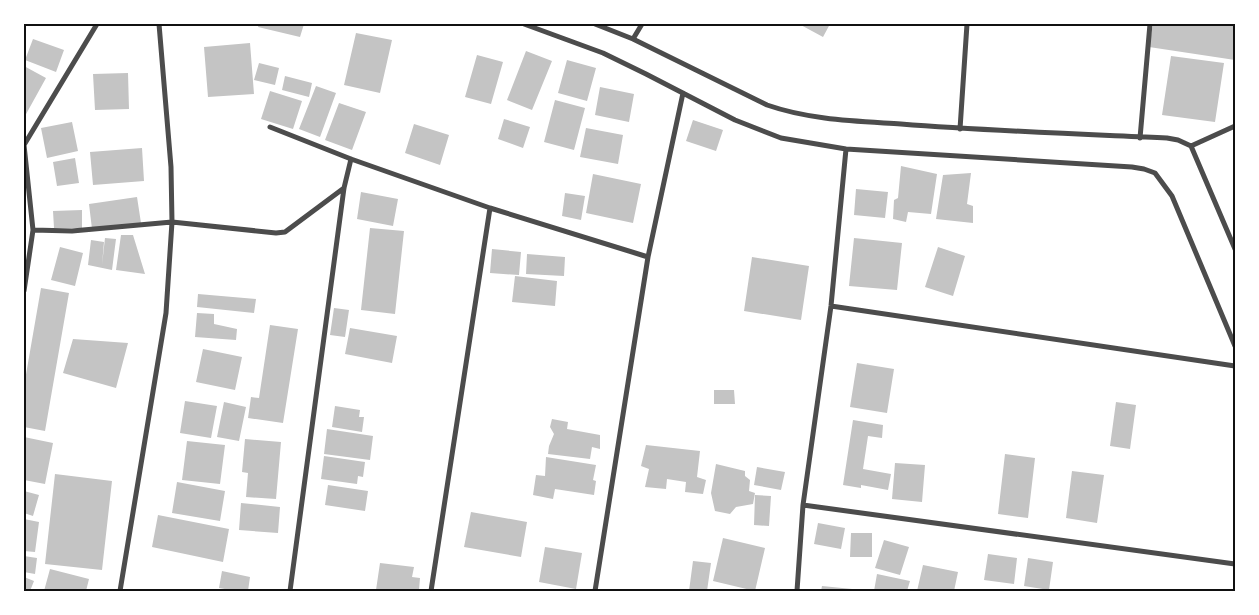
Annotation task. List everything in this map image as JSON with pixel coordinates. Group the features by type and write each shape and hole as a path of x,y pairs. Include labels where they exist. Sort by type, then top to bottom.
{"street":[{"path":"24,291 33,230 24,145 96,24"},
{"path":"120,591 166,313 172,222 171,167 159,24"},
{"path":"524,24 603,53 735,120 781,138 846,149 1132,167 1155,173 1172,196 1235,346"},
{"path":"595,24 634,39 767,105 789,113 960,129 1178,140 1191,146 1235,248"},
{"path":"634,39 642,24"},
{"path":"960,129 967,24"},
{"path":"1140,138 1150,24"},
{"path":"595,591 648,257 683,93"},
{"path":"1191,146 1235,126"},
{"path":"270,127 351,159 490,208 648,257"},
{"path":"797,591 802,504 831,306 846,149"},
{"path":"290,591 344,188 351,159"},
{"path":"33,230 72,231 172,222 276,233 285,232 344,188"},
{"path":"431,591 490,208"},
{"path":"24,244 31,244"},
{"path":"831,306 1235,366"},
{"path":"802,504 1235,564"}],"building":[{"path":"259,24 304,24 300,37 258,27"},
{"path":"799,24 830,24 823,37"},
{"path":"1153,24 1235,24 1235,60 1149,47"},
{"path":"356,33 392,40 380,93 344,85"},
{"path":"33,39 64,50 56,72 25,60"},
{"path":"250,43 254,94 208,97 204,47"},
{"path":"526,51 552,61 532,110 507,100"},
{"path":"477,55 503,62 491,104 465,97"},
{"path":"1171,56 1224,63 1215,122 1162,115"},
{"path":"567,60 596,68 587,101 558,93"},
{"path":"259,63 279,68 275,85 254,80"},
{"path":"24,66 46,78 25,116 24,115"},
{"path":"128,73 129,109 95,110 93,74"},
{"path":"285,76 312,83 309,97 282,90"},
{"path":"316,86 336,93 320,137 299,129"},
{"path":"600,87 634,94 629,122 595,115"},
{"path":"270,91 302,101 293,129 261,119"},
{"path":"555,100 585,108 574,150 544,142"},
{"path":"339,103 366,112 352,150 325,140"},
{"path":"504,119 530,127 523,148 498,139"},
{"path":"693,120 723,130 716,151 686,141"},
{"path":"72,122 78,151 47,158 41,128"},
{"path":"414,124 449,135 440,165 405,153"},
{"path":"586,128 623,135 618,164 580,157"},
{"path":"142,148 144,181 93,185 90,152"},
{"path":"75,158 79,183 57,186 53,162"},
{"path":"901,166 937,174 931,214 908,212 906,222 893,219 894,200 898,198"},
{"path":"971,173 967,204 973,206 973,223 936,219 943,175"},
{"path":"593,174 641,184 633,223 586,213"},
{"path":"856,189 888,192 885,218 854,215"},
{"path":"361,192 398,199 393,226 357,219"},
{"path":"565,193 585,196 581,220 562,216"},
{"path":"137,197 141,223 92,229 89,204"},
{"path":"82,210 82,228 54,228 53,211"},
{"path":"370,228 404,231 395,314 361,310"},
{"path":"121,235 133,235 145,274 116,270"},
{"path":"105,238 116,239 112,270 88,265 91,240 104,242 102,265"},
{"path":"854,238 902,243 897,290 849,286"},
{"path":"60,247 83,253 75,286 51,280"},
{"path":"938,247 965,256 953,296 925,287"},
{"path":"492,249 521,252 519,275 490,273"},
{"path":"527,254 565,257 564,276 526,274"},
{"path":"752,257 809,266 801,320 744,311"},
{"path":"515,276 557,281 555,306 512,302"},
{"path":"41,288 69,293 45,431 24,427 24,386"},
{"path":"198,294 256,299 254,313 197,307"},
{"path":"334,308 349,310 345,337 330,335"},
{"path":"197,313 214,314 214,324 237,329 236,340 195,337"},
{"path":"270,325 298,329 283,423 248,418 251,397 259,398"},
{"path":"350,328 397,336 392,363 345,354"},
{"path":"73,339 128,343 116,388 63,373"},
{"path":"203,349 242,357 235,390 196,382"},
{"path":"857,363 894,369 887,413 850,407"},
{"path":"714,390 734,390 735,404 714,404"},
{"path":"185,401 217,406 211,438 180,433"},
{"path":"224,402 246,407 239,441 217,437"},
{"path":"1116,402 1136,405 1130,449 1110,446"},
{"path":"335,406 360,410 359,417 364,417 362,432 332,427"},
{"path":"552,419 568,422 567,429 600,435 600,449 592,447 590,459 548,454 554,434 550,427"},
{"path":"853,420 883,425 882,438 868,436 863,469 891,474 888,490 861,485 861,488 843,485"},
{"path":"327,429 373,436 370,460 324,454"},
{"path":"24,437 53,443 45,484 24,480"},
{"path":"245,439 281,442 276,499 246,497 248,473 242,472"},
{"path":"187,441 225,445 220,484 182,480"},
{"path":"646,445 700,451 697,477 706,480 703,494 685,492 686,482 667,479 666,489 645,487 649,469 641,466"},
{"path":"1005,454 1035,458 1028,518 998,514"},
{"path":"324,456 365,462 363,477 358,476 357,484 321,479"},
{"path":"546,457 596,465 593,480 596,481 594,495 555,489 553,499 533,495 536,475 545,476"},
{"path":"895,463 925,465 922,502 892,499"},
{"path":"716,464 745,471 745,476 750,480 749,491 755,493 753,504 736,507 730,514 715,511 711,493"},
{"path":"757,467 785,472 781,490 754,485"},
{"path":"1072,471 1104,475 1097,523 1066,518"},
{"path":"55,474 112,481 102,570 45,564"},
{"path":"177,482 225,491 220,521 172,513"},
{"path":"328,485 368,491 365,511 325,505"},
{"path":"24,491 39,495 33,516 24,513"},
{"path":"755,495 771,496 769,526 754,525"},
{"path":"241,503 280,507 278,533 239,530"},
{"path":"471,512 527,522 521,557 464,547"},
{"path":"158,515 229,529 223,562 152,547"},
{"path":"24,519 39,522 35,552 24,551"},
{"path":"818,523 845,528 841,549 814,544"},
{"path":"851,533 872,533 872,557 850,557"},
{"path":"723,538 765,548 755,591 713,581"},
{"path":"884,540 909,547 900,575 875,568"},
{"path":"545,547 582,553 576,589 539,582"},
{"path":"988,554 1017,558 1014,584 984,580"},
{"path":"24,556 37,558 35,574 24,572"},
{"path":"1028,558 1053,562 1049,590 1024,586"},
{"path":"693,561 711,563 707,591 689,591"},
{"path":"380,563 414,567 412,577 420,578 419,590 376,590"},
{"path":"923,565 958,572 954,591 917,591"},
{"path":"50,569 89,579 86,591 44,591"},
{"path":"222,571 250,577 248,591 219,588"},
{"path":"877,574 910,581 907,591 874,591"},
{"path":"24,577 34,581 30,591 24,591"},
{"path":"822,586 862,590 862,591 821,591"}]}
